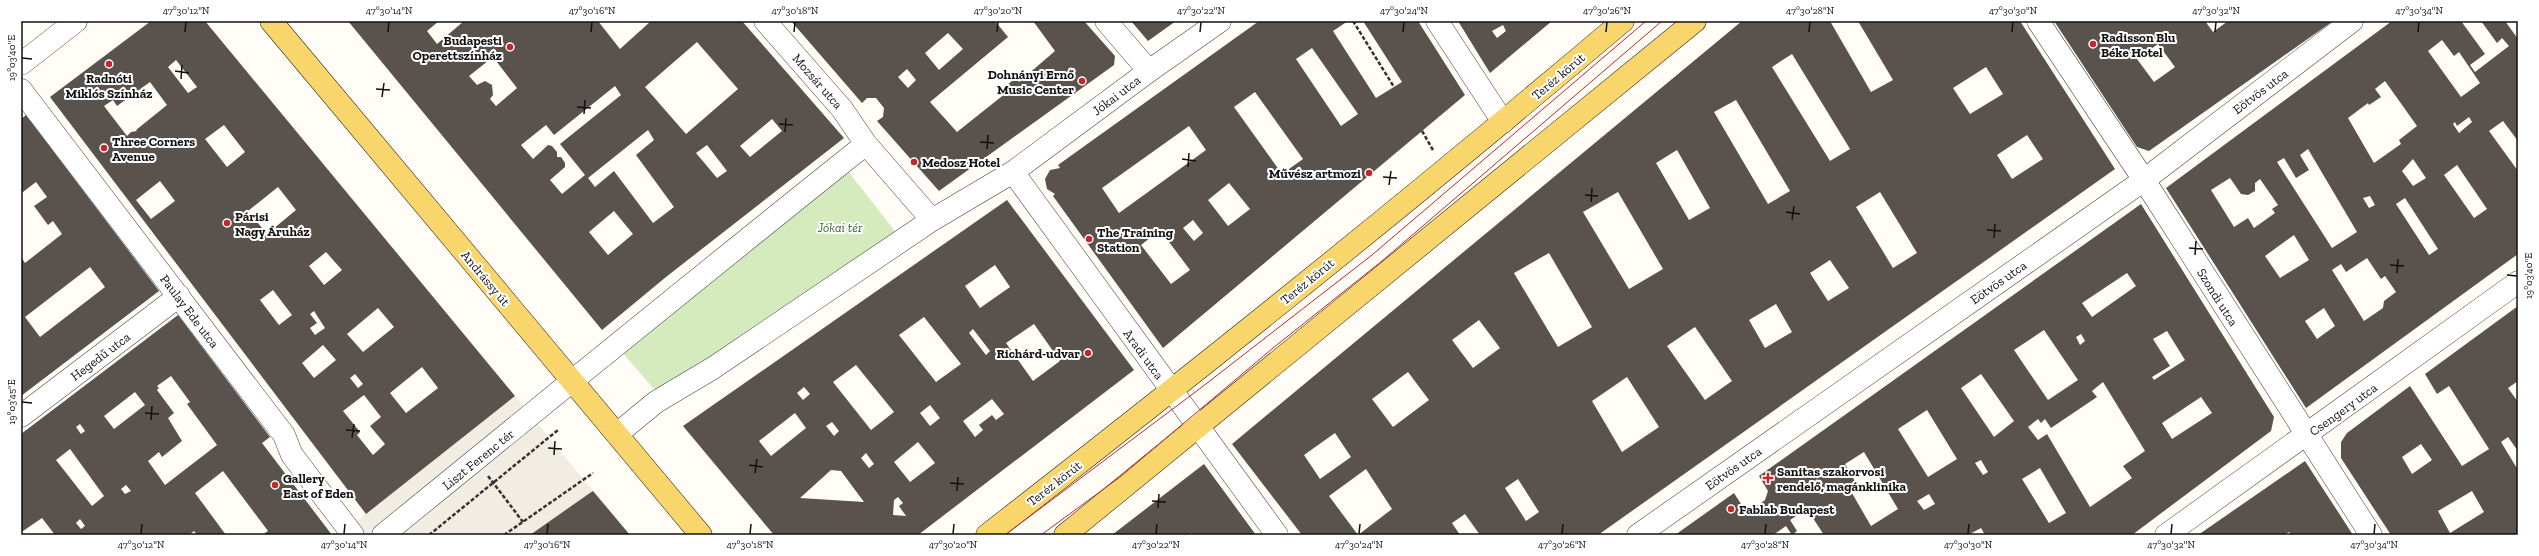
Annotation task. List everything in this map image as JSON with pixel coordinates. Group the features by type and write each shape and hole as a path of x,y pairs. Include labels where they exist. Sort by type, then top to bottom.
{"main road":[{"name":"Andrássy út","path":"271,21 701,535"},
{"name":"Teréz körút","path":"987,535 1171,391 1503,122 1623,21"},
{"path":"1064,535 1198,428 1695,21"}],"street":[{"path":"21,64 76,21"},
{"name":"Mozsár utca","path":"765,21 842,109 866,144"},
{"path":"1106,21 1149,71"},
{"name":"Jókai utca","path":"1013,172 1149,71 1220,21"},
{"path":"1437,21 1503,122"},
{"name":"Szondi utca","path":"2038,21 2144,180 2306,436 2371,535"},
{"name":"Eötvös utca","path":"1638,535 2144,180 2352,21"},
{"name":"Paulay Ede utca","path":"21,90 284,435 292,455 353,535"},
{"path":"572,381 866,144 932,220"},
{"path":"617,434 656,402 713,368 932,220 1013,172"},
{"name":"Aradi utca","path":"1013,172 1277,535"},
{"name":"Csengery utca","path":"2166,535 2306,436 2518,282"},
{"name":"Hegedű utca","path":"21,416 179,296"},
{"name":"Liszt Ferenc tér","path":"383,535 572,381"}],"path":[{"path":"1353,21 1394,87"},
{"path":"429,535 558,430"},
{"path":"476,460 523,522"},
{"path":"504,535 593,473"}],"green space":[{"name":"Jókai tér","path":"847,170 898,235 666,403 621,351"}],"shaded area":[{"path":"515,396 593,491 530,535 339,535"}],"building":[{"path":"151,21 205,21 515,396 366,514 50,97","holes":["176,60 197,87 188,93 168,67","150,82 167,105 136,130 137,131 131,132 127,136 104,106 113,100 117,106","224,125 245,152 227,167 205,139","160,181 175,201 151,219 136,200","278,187 296,210 267,234 248,211","326,252 342,270 324,285 309,266","273,290 292,315 279,325 260,300","378,308 394,327 363,352 347,334","314,311 325,328 315,335 310,328 317,323 310,314","323,345 336,360 314,378 302,363","422,367 438,388 406,413 390,393","355,374 363,384 358,388 350,378","364,395 381,417 370,426 385,444 373,455 357,435 360,432 343,411"]},
{"path":"348,21 439,21 427,31 437,44 464,21 598,21 620,49 651,21 742,21 844,138 666,277 602,330","holes":["697,42 738,89 686,134 645,87","493,57 517,88 496,106 490,99 493,95 492,85 485,81 477,85 469,76","615,86 621,95 560,144 585,175 562,194 550,180 565,167 565,163 561,157 557,157 557,152 552,146 548,145 533,159 521,145 546,125 554,135","772,119 782,131 750,157 740,146","648,130 654,140 636,155 674,207 653,223 614,171 595,187 588,178","707,145 727,171 717,178 696,153","614,211 633,234 608,255 589,232"]},
{"path":"791,21 995,21 1008,37 930,102 957,132 1006,93 1003,88 1016,78 1019,82 1055,51 1033,21 1084,21 1115,56 1114,65 939,191 877,121 883,117 884,108 876,98 867,98 862,103","holes":["948,33 963,49 939,70 925,53","907,69 916,80 908,88 898,77"]},
{"path":"1131,21 1176,21 1148,41"},
{"path":"1259,21 1348,21 1333,31 1376,98 1402,82 1363,21 1418,21 1465,95 1163,348 1053,196 1055,194 1047,189 1045,179 1050,170 1060,168 1058,165","holes":["1312,48 1358,114 1341,126 1296,59","1255,92 1303,159 1282,174 1234,107","1189,126 1206,150 1119,213 1102,188","1229,183 1250,209 1228,226 1208,200","1193,220 1203,233 1194,241 1183,228","1160,230 1190,270 1171,284 1141,245"]},
{"path":"1458,21 1552,21 1490,73","holes":["1503,25 1506,31 1497,38 1492,31"]},
{"path":"1742,21 1830,21 1871,92 1893,80 1858,21 2020,21 2115,169 1598,535 1480,535 1465,514 1452,523 1460,535 1358,535 1302,535 1232,444","holes":["1792,54 1850,149 1830,161 1772,67","1986,67 2003,94 1970,114 1953,88","1736,100 1790,191 1768,204 1714,112","2027,135 2043,159 2012,179 1997,155","1677,150 1710,208 1689,220 1656,163","1618,192 1663,269 1629,289 1583,212","1880,192 1917,253 1893,268 1856,207","1549,253 1592,327 1558,347 1514,273","1830,260 1849,288 1828,301 1810,273","1776,304 1792,332 1765,348 1749,320","1479,320 1500,348 1473,368 1452,340","1695,327 1732,381 1705,400 1667,346","1408,372 1429,400 1393,427 1372,399","1627,377 1659,427 1622,452 1592,401","1335,433 1351,457 1320,479 1304,455","1366,469 1392,509 1358,535 1329,496","1518,479 1539,512 1526,521 1505,488"]},
{"path":"2054,21 2205,21 2213,32 2228,21 2333,21 2149,151 2137,147","holes":["2158,44 2175,67 2154,82 2137,59"]},
{"path":"2392,21 2461,21 2485,54 2470,65 2475,72 2509,46 2502,38 2497,43 2481,21 2505,21 2518,39 2518,141 2503,121 2489,131 2518,171 2518,254 2306,408 2166,188","holes":["2442,40 2454,56 2459,52 2480,83 2461,97 2428,51","2385,81 2417,126 2399,140 2401,144 2374,163 2348,118 2368,103 2369,105 2381,97 2375,89","2469,117 2472,122 2459,133 2453,124 2455,122 2457,126","2308,149 2357,232 2332,248 2277,162 2284,158 2296,178 2309,170 2300,155","2413,159 2426,178 2413,186 2402,171","2457,165 2487,209 2474,218 2444,175","2230,178 2241,194 2248,195 2255,191 2255,183 2260,179 2278,205 2272,209 2275,213 2254,228 2248,218 2234,227 2211,190","2370,196 2375,205 2369,208 2363,198","2405,198 2438,249 2429,255 2396,204","2294,235 2309,260 2280,278 2265,256","2367,258 2381,279 2385,276 2396,292 2384,301 2383,308 2364,321 2332,270 2341,264 2346,272","2324,308 2335,326 2317,339 2305,321"]},
{"path":"26,115 159,291 21,396 21,257 25,263 62,234 53,221 48,225 34,206 47,197 36,182 23,192 21,190 21,119","holes":["90,267 105,287 40,337 25,317"]},
{"path":"1007,200 1134,370 918,535 774,535 683,426","holes":["995,265 1010,287 980,308 965,286","924,317 961,364 936,382 899,335","1034,324 1060,361 1033,381 1006,343","973,329 990,351 986,355 969,333","856,365 894,412 871,430 833,382","804,387 810,394 803,400 797,393","992,399 1004,414 996,420 992,415 979,425 983,430 975,437 963,421","930,405 940,418 930,426 920,413","795,413 806,428 771,456 759,441","832,422 839,431 834,436 826,426","918,442 935,463 910,482 894,462","866,453 874,464 869,468 861,458","831,470 841,471 864,502 800,498","898,497 903,503 899,506 906,516 893,515 894,500"]},
{"path":"2141,204 2274,417 2271,431 2132,535 1985,535 1981,528 1968,535 1824,535 1807,509 1790,520 1797,531 1792,535 1786,526 1773,535 1675,535 1734,493 1746,512 1760,504 1765,500 1768,491 1759,476","holes":["2127,273 2136,286 2092,317 2082,303","2044,330 2078,380 2048,400 2014,350","2167,331 2185,360 2154,380 2152,377 2170,366 2153,339","2081,334 2085,341 2080,345 2076,337","1981,374 2014,421 1994,437 1961,388","2103,382 2145,451 2123,466 2132,478 2090,507 2047,434 2038,440 2028,427 2038,419 2041,423 2045,419 2051,428 2097,397 2092,391","2201,397 2212,413 2172,439 2162,423","1927,410 1957,459 1928,477 1898,429","1864,452 1898,509 1871,526 1849,488 1856,483 1845,464","1981,460 1988,472 1983,475 1975,463","2040,468 2066,513 2049,523 2022,479","1929,494 1935,504 1924,510 1917,501"]},
{"path":"2518,306 2518,381 2508,388 2518,402 2518,451 2508,437 2501,442 2518,470 2518,535 2391,535 2341,458 2341,442 2347,433 2410,386 2462,466 2489,449 2449,386 2437,394 2425,374","holes":["2421,444 2432,460 2412,474 2402,457","2472,491 2484,512 2450,533 2438,511"]},
{"path":"178,315 270,437 262,443 332,535 262,535 268,531 223,471 195,493 226,535 197,535 194,531 189,535 55,535 42,518 23,531 21,528 21,434","holes":["171,376 190,402 187,404 217,445 165,485 148,461 159,452 162,457 182,441 168,418 174,413 157,390 159,388 157,386","135,392 145,405 114,429 104,416","80,424 85,431 81,434 76,427","70,449 104,496 92,506 56,460","126,485 131,491 125,494 121,489","80,519 85,526 81,529 76,523"]},
{"path":"2305,461 2353,535 2291,535 2289,532 2284,535 2198,535"},
{"path":"1204,464 1256,535 1193,535 1191,533 1189,535 1112,535"},
{"path":"593,491 630,535 530,535 587,495"}],"tram line":[{"path":"1005,535 1202,387 1372,255 1646,21"},
{"path":"1041,535 1120,477 1273,348 1382,261 1662,21"}],"place":[{"name":"Radisson Blu Béke Hotel","path":"2093,44"},
{"name":"Budapesti Operettszínház","path":"510,47"},
{"name":"Radnóti Miklós Színház","path":"109,64"},
{"name":"Dohnányi Ernő Music Center","path":"1082,81"},
{"name":"Three Corners Avenue","path":"104,148"},
{"name":"Medosz Hotel","path":"914,162"},
{"name":"Művész artmozi","path":"1369,173"},
{"name":"Párisi Nagy Áruház","path":"227,223"},
{"name":"The Training Station","path":"1089,239"},
{"name":"Richárd-udvar","path":"1088,353"},
{"name":"Sanitas szakorvosi rendelő, magánklinika","path":"1768,478"},
{"name":"Gallery East of Eden","path":"275,485"},
{"name":"Fablab Budapest","path":"1731,509"}]}
